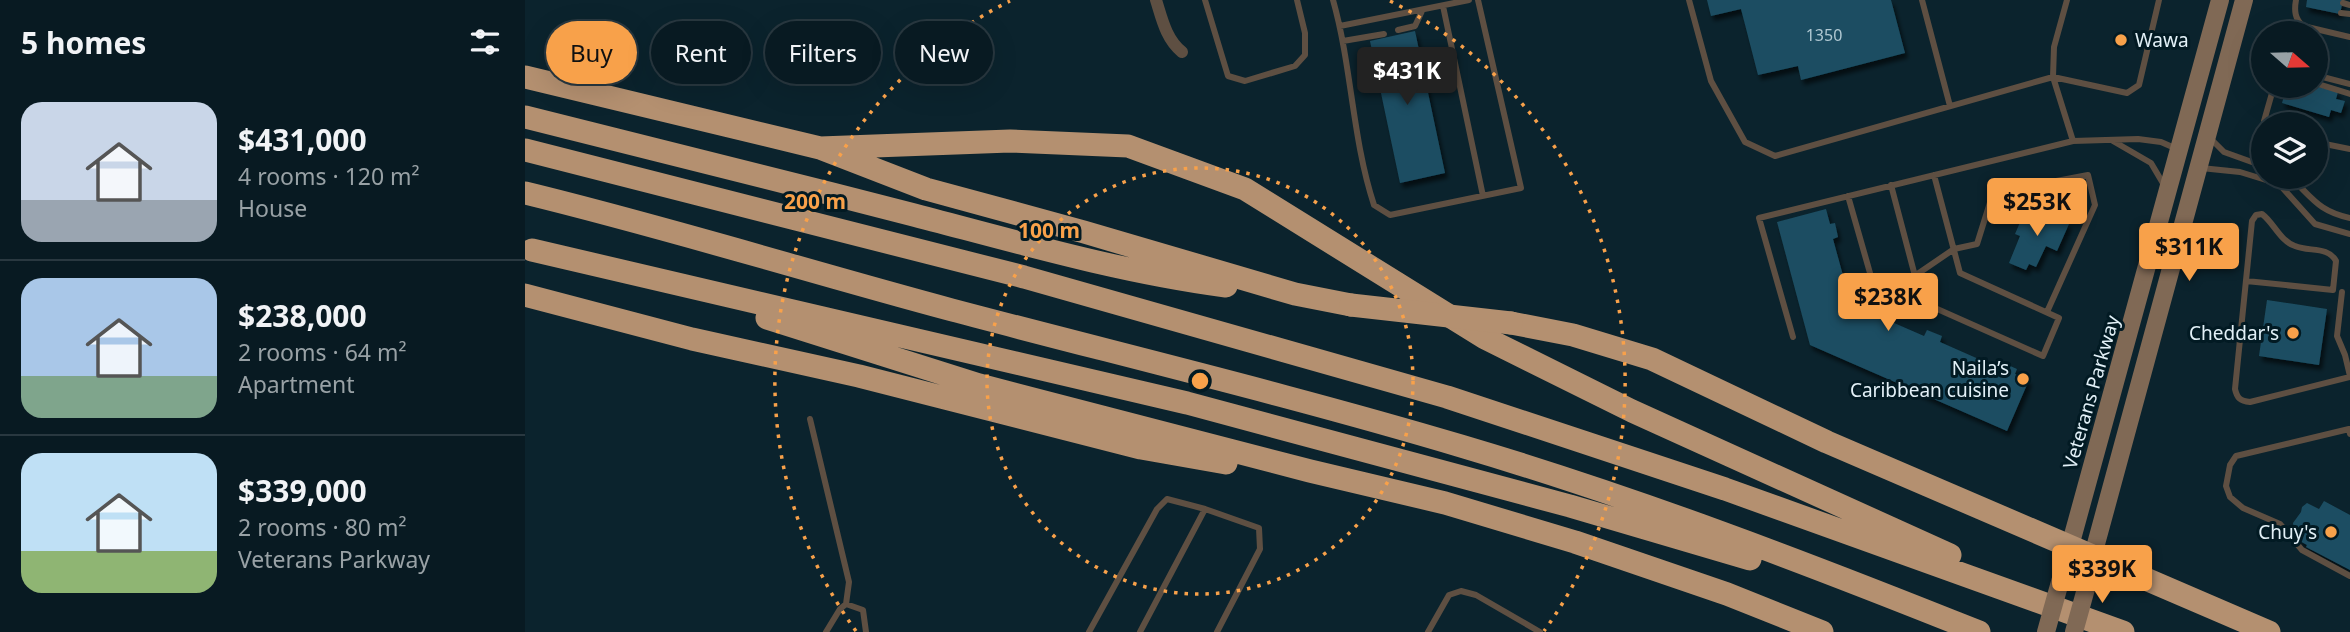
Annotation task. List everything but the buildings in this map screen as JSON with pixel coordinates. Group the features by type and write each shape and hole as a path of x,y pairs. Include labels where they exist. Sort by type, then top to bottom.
{"highway":[{"path":"525,77 820,148 926,189 1084,232 1295,295"},
{"path":"525,117 738,169 1058,253 1185,280 1351,305 1511,323 1573,335 1652,359 1827,442 2069,551 2269,632"},
{"path":"820,148 1010,141 1128,146 1232,184 1245,189 1485,338 1632,411 2119,631"},
{"path":"525,150 1024,277 1447,397 1724,489 2119,631"},
{"path":"525,193 629,218 946,308 1461,446 1611,494 1851,581 1979,632"},
{"path":"529,249 1187,402 1570,506 1935,614"},
{"path":"529,249 751,313 979,385 1445,503 1575,542 1714,589 1822,632"},
{"path":"525,295 692,339 859,376 1141,448 1445,503"}],"main road":[{"name":"Veterans Parkway","path":"2046,632 2220,0"},
{"path":"2074,632 2244,0"}],"street":[{"path":"1156,0 1174,46 1182,52"}],"lane":[{"path":"1205,0 1228,76 1245,81 1295,66 1305,55 1305,33 1297,0"},
{"path":"1333,0 1343,41 1365,178 1374,205 1390,215 1521,188 1478,0"},
{"path":"1340,26 1469,0"},
{"path":"1689,0 1711,81 1745,142 1775,156 2053,77 2127,93 2139,85 2159,0"},
{"path":"1922,0 1950,106"},
{"path":"2067,0 2055,47 2053,77 2073,141"},
{"path":"2307,6 2296,1 2295,14 2298,22 2304,26 2350,37"},
{"path":"1443,6 1483,197"},
{"path":"1398,30 1415,26 1422,11"},
{"path":"2341,13 2350,15"},
{"path":"1343,41 1384,34"},
{"path":"2328,78 2350,84"},
{"path":"2328,87 2350,94"},
{"path":"2207,134 2224,152 2251,162"},
{"path":"1793,337 1759,218 2073,141 2138,139 2161,142 2179,150"},
{"path":"2111,141 2151,163 2168,193"},
{"path":"2328,145 2350,149"},
{"path":"2199,168 2240,172 2279,184 2315,223 2350,234"},
{"path":"1848,196 1872,281 2043,356 2059,318 1960,273 1934,175"},
{"path":"1895,290 1954,249 1977,244 1993,193 2088,175 2095,205 2047,312"},
{"path":"1892,185 1915,276"},
{"path":"2303,189 2319,206 2333,214 2350,218"},
{"path":"2333,290 2336,261 2333,255 2296,247 2262,214 2256,215 2252,221 2235,389 2237,397 2249,402 2350,377 2337,336 2342,292"},
{"path":"2246,281 2350,293"},
{"path":"810,419 849,582 846,604 826,632"},
{"path":"2350,430 2237,456 2230,465 2226,486 2230,498 2243,508 2280,524 2302,550 2350,576"},
{"path":"1089,632 1157,509 1167,499 1259,528 1260,549 1217,632"},
{"path":"1140,632 1205,509"},
{"path":"1428,632 1449,595 1461,591 1476,595 1540,632"},
{"path":"846,604 863,610 866,632"}],"place":[{"name":"Wawa","path":"2121,40"},
{"name":"Cheddar's","path":"2293,333"},
{"name":"Naila’s Caribbean cuisine","path":"2023,379"},
{"name":"Chuy's","path":"2331,532"}]}
